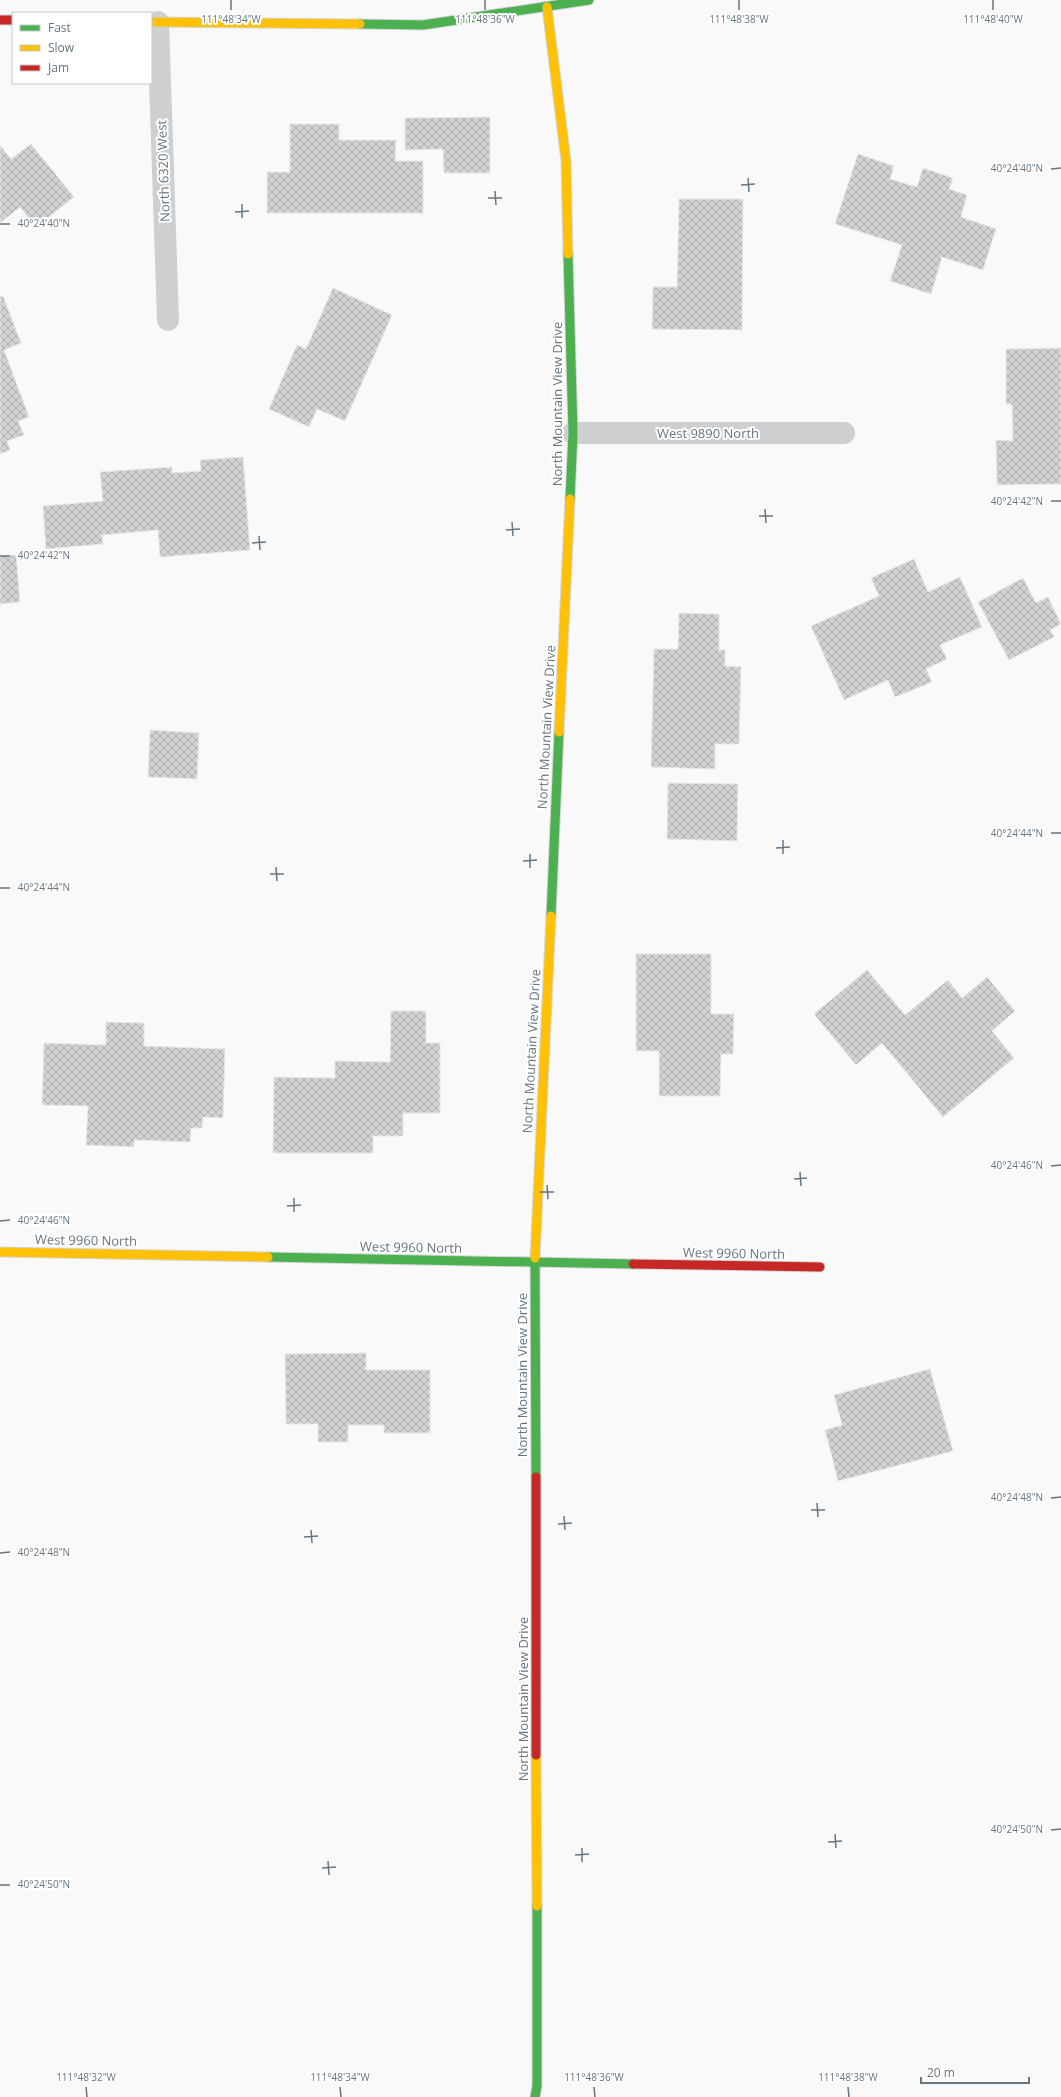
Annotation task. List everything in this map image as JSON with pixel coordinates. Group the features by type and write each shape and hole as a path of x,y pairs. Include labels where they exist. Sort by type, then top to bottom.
{"street":[{"path":"155,22 423,25 589,0"},
{"name":"North Mountain View Drive","path":"535,2097 534,1263 573,432 566,161 547,7"},
{"path":"0,20 12,20"},
{"name":"North 6320 West","path":"155,22 168,320"},
{"name":"West 9890 North","path":"573,432 844,433"},
{"name":"West 9960 North","path":"0,1252 820,1268"}],"building":[{"path":"490,117 490,173 444,173 443,149 405,150 405,118"},
{"path":"290,124 339,124 339,140 396,140 395,161 423,161 423,213 267,213 267,172 290,172"},
{"path":"31,144 74,197 36,227 20,207 0,223 0,145 11,159"},
{"path":"858,154 894,166 890,179 917,187 923,168 953,178 949,189 967,195 961,217 996,229 983,270 942,257 931,294 890,281 902,245 835,224"},
{"path":"679,199 743,199 742,330 652,329 653,287 677,287"},
{"path":"333,288 392,315 345,421 317,409 309,427 269,409 297,345 306,349"},
{"path":"3,296 21,343 4,350 29,417 18,421 24,435 7,441 10,450 0,454 0,297"},
{"path":"1061,348 1061,484 997,485 996,440 1013,441 1012,404 1006,404 1006,349"},
{"path":"243,457 250,550 160,557 158,530 102,535 103,544 46,549 43,506 103,501 100,472 172,467 172,473 201,471 200,460"},
{"path":"16,555 20,602 0,604 0,556"},
{"path":"914,559 928,592 960,577 982,627 940,645 947,659 926,669 932,682 895,697 888,680 844,700 811,626 879,596 871,578"},
{"path":"1023,578 1036,603 1048,597 1061,624 1050,630 1054,637 1009,660 978,602"},
{"path":"679,613 719,614 719,650 725,650 725,666 741,667 739,744 715,744 715,769 651,767 654,649 678,649"},
{"path":"150,730 199,733 197,779 148,777"},
{"path":"668,783 738,784 737,841 667,839"},
{"path":"636,954 711,954 711,1014 734,1014 733,1054 721,1054 720,1096 659,1096 659,1051 636,1051"},
{"path":"867,970 905,1015 948,980 962,998 987,977 1015,1011 992,1031 1014,1058 943,1117 882,1043 856,1065 814,1014"},
{"path":"391,1011 426,1011 426,1043 440,1043 440,1113 403,1113 403,1136 373,1136 373,1153 273,1153 274,1077 335,1078 335,1061 390,1062"},
{"path":"106,1022 144,1023 144,1046 225,1049 223,1118 203,1117 202,1128 191,1128 190,1142 134,1140 134,1147 86,1145 88,1106 42,1105 44,1043 106,1045"},
{"path":"366,1353 366,1370 430,1370 430,1433 384,1433 384,1425 348,1425 348,1442 318,1442 318,1424 286,1424 285,1354"},
{"path":"930,1369 953,1451 838,1481 825,1430 842,1425 834,1395"}],"traffic: fast":[{"path":"360,24 423,25 589,0"},
{"path":"568,254 573,433 570,499"},
{"path":"551,916 559,732"},
{"path":"268,1257 633,1264"},
{"path":"535,1258 536,1477"},
{"path":"535,2097 537,2086 537,1906"}],"traffic: slow":[{"path":"547,7 566,161 568,254"},
{"path":"152,22 360,24"},
{"path":"559,732 570,499"},
{"path":"535,1258 551,916"},
{"path":"0,1252 268,1257"},
{"path":"536,1755 537,1906"}],"traffic: jam":[{"path":"0,20 12,20"},
{"path":"633,1264 820,1267"},
{"path":"536,1477 536,1755"}]}
